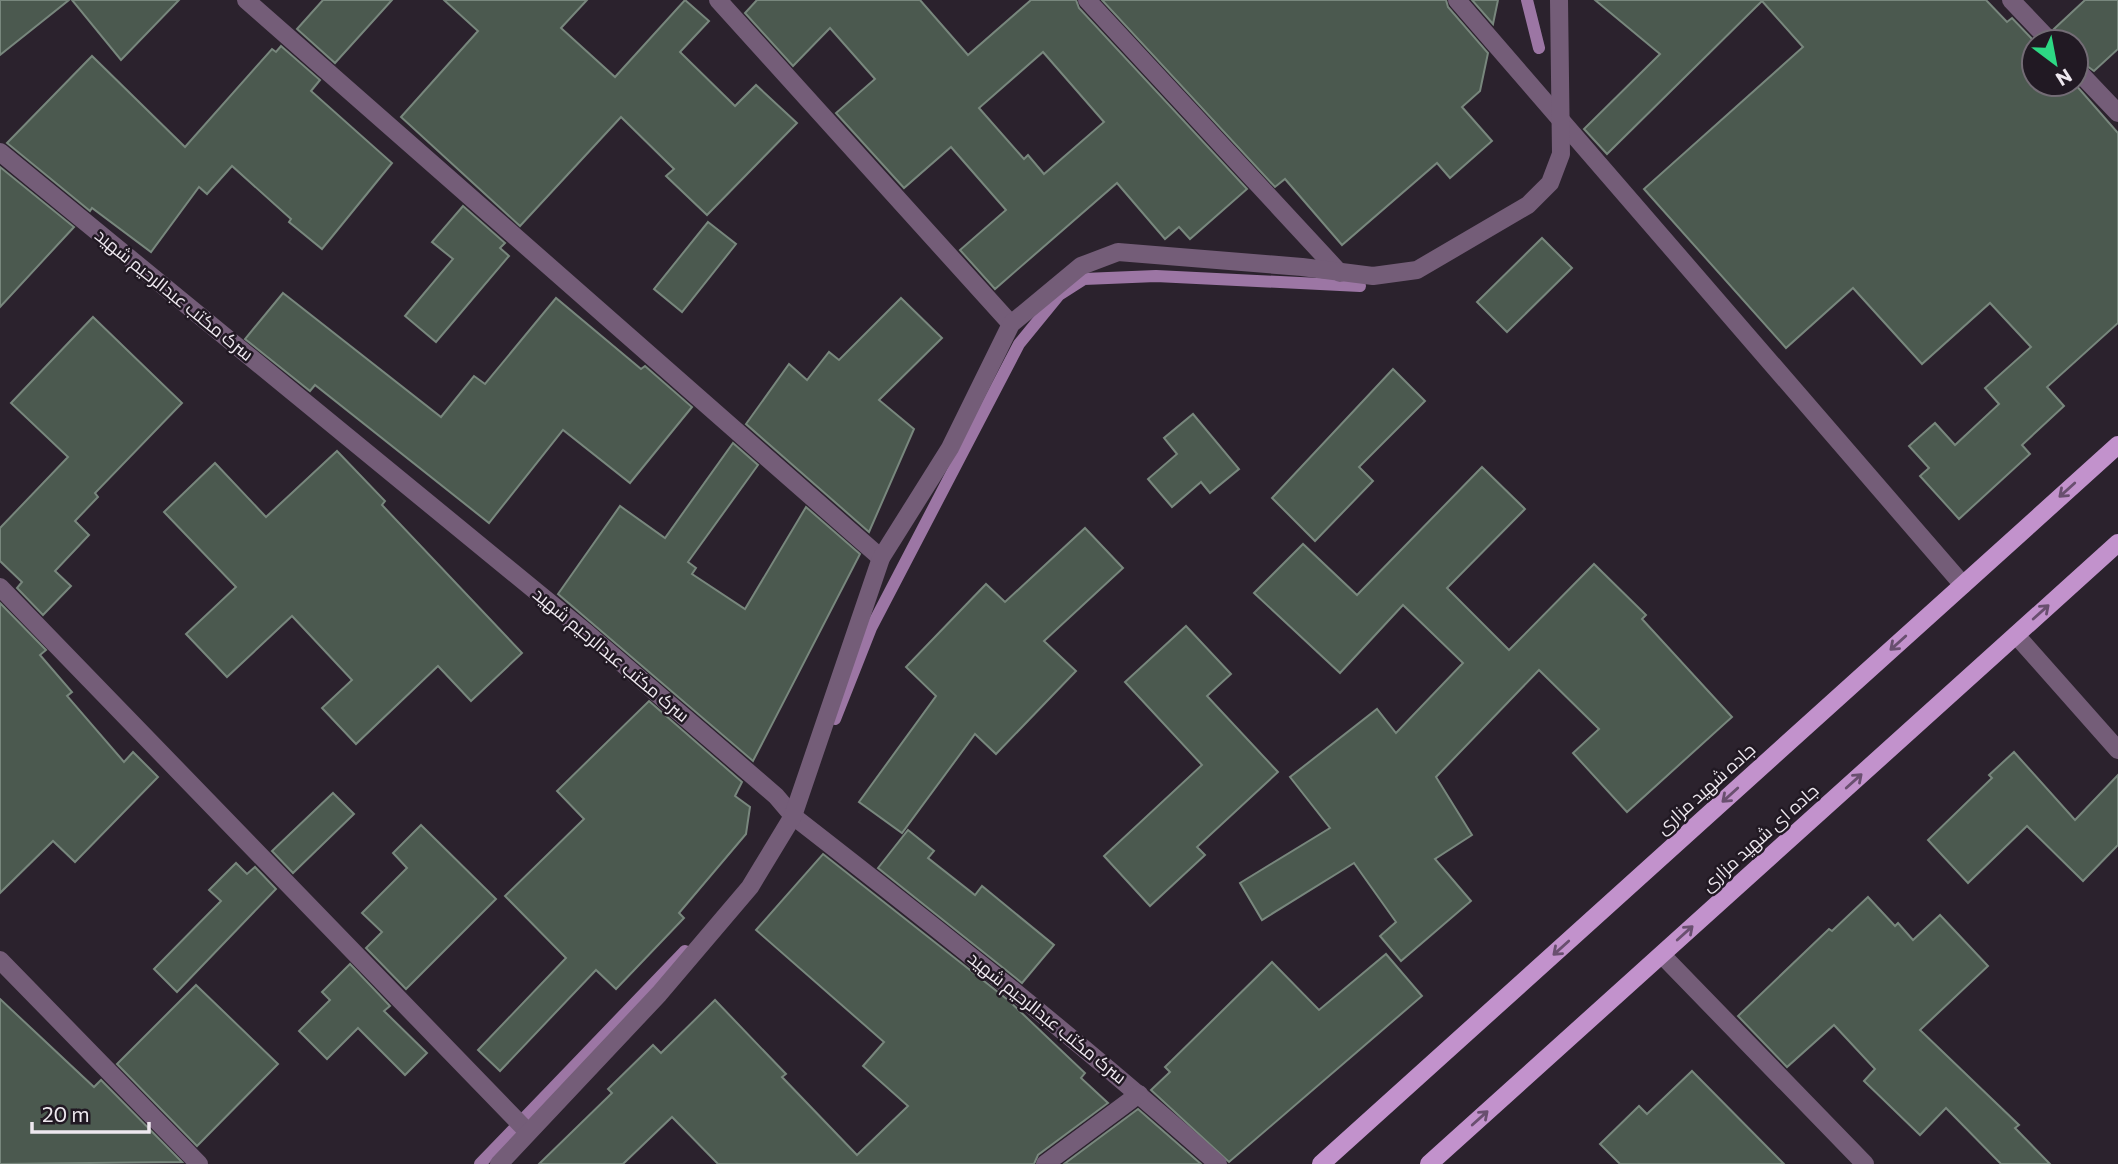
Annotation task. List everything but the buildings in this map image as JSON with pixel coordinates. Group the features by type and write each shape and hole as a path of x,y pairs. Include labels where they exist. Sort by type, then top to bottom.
{"main road":[{"name":"جاده شهید مزاری","path":"1321,1164 2118,445"},
{"name":"جاده ای شهید مزاری","path":"1429,1164 2118,543"}],"street":[{"path":"246,0 881,558"},
{"path":"718,0 1012,324"},
{"path":"1087,0 1340,273"},
{"path":"1457,0 1561,117 1963,585"},
{"path":"499,1164 659,994 750,887 793,816 881,558 950,448 1012,324 1081,266 1118,252 1261,263 1373,276 1417,270 1528,205 1550,183 1561,154 1559,0"},
{"path":"2011,0 2038,28"},
{"path":"2090,84 2118,113"},
{"name":"سرک مکتب عبدالرحیم شهید","path":"0,152 588,634 776,796 793,816 928,920 1139,1094 1218,1164"},
{"path":"0,587 528,1132"},
{"path":"2015,635 2118,750"},
{"path":"1662,955 1866,1164"},
{"path":"0,960 199,1164"},
{"path":"1045,1164 1139,1094"}],"waterway":[{"path":"1527,0 1539,48"},
{"path":"835,719 871,628 1019,344 1059,295 1084,279 1156,276 1360,286"},
{"path":"480,1164 685,951"}]}
